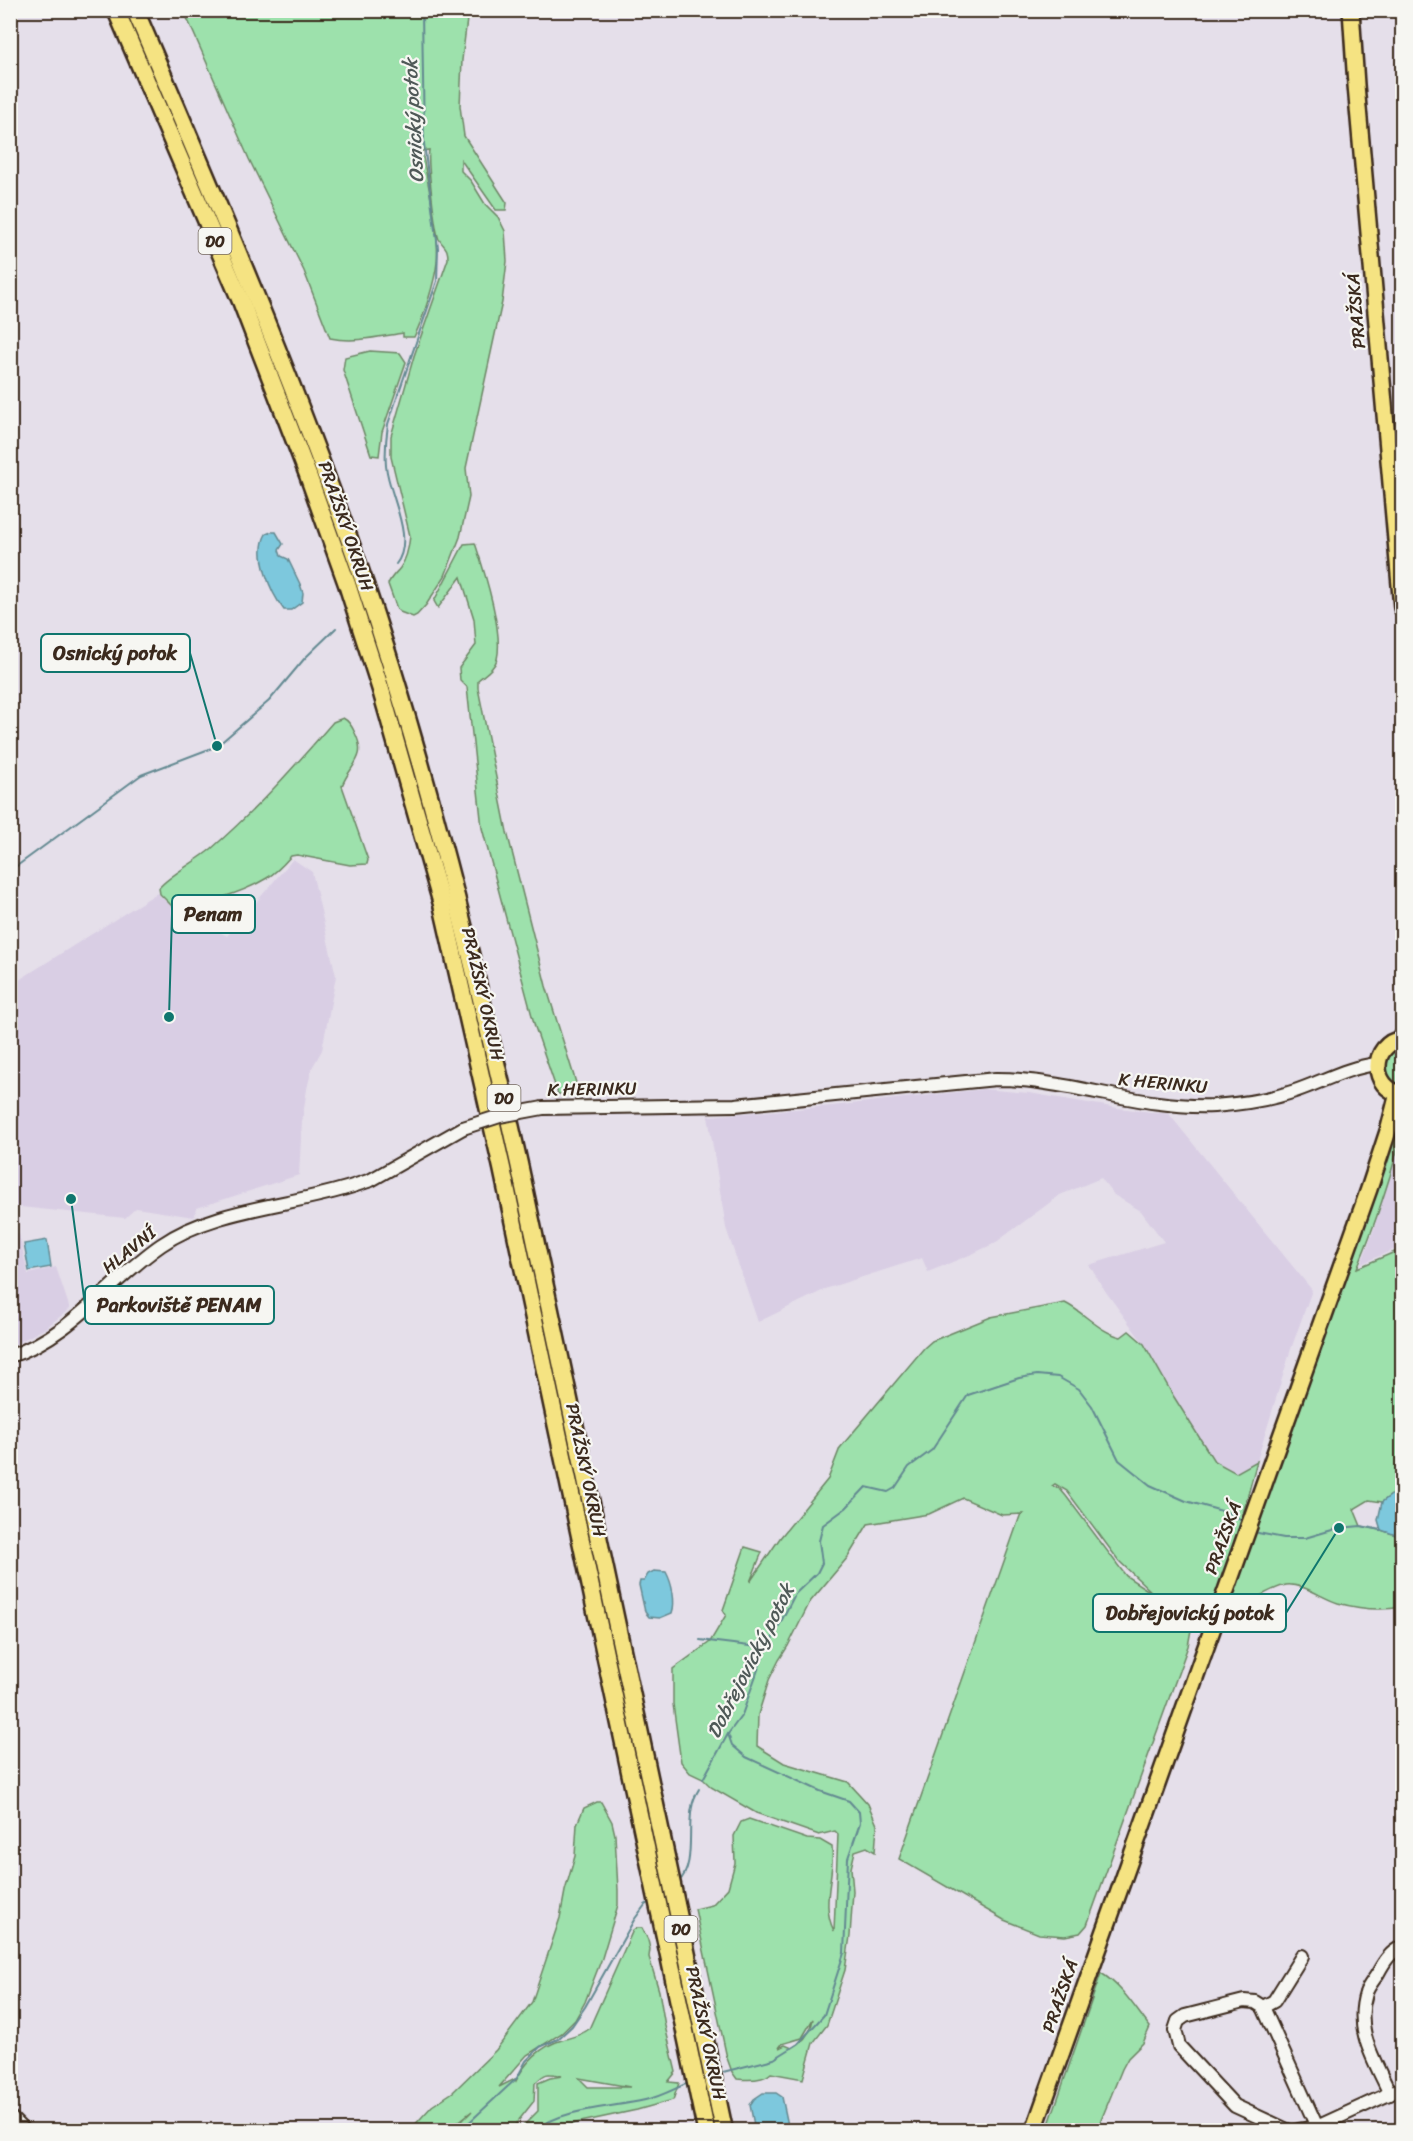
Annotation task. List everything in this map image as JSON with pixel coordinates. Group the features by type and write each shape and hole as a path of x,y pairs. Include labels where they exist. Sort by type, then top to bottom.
{"highway":[{"name":"PRAŽSKÝ OKRUH","path":"116,10 241,301 308,475 347,584 381,690 442,904 474,1038 630,1770 707,2093 724,2130"},
{"name":"PRAŽSKÝ OKRUH","path":"135,10 258,298 324,469 394,676 438,826 491,1036 647,1767 707,2093 706,2130"}],"main road":[{"name":"PRAŽSKÁ","path":"1351,10 1402,608"},
{"path":"1377,1064 1386,1046 1402,1039"},
{"name":"PRAŽSKÁ","path":"1034,2130 1400,1094 1382,1083 1377,1064"}],"street":[{"name":"K HERINKU","path":"182,1233 226,1217 354,1186 371,1180 463,1128 500,1116 543,1108 735,1105 993,1079 1022,1080 1108,1096 1196,1106 1262,1101 1297,1091 1356,1068 1377,1064"},
{"name":"HLAVNÍ","path":"10,1356 32,1347 57,1332 161,1245 182,1233"},
{"path":"1390,2094 1364,2037 1362,2024 1366,1993 1386,1959 1402,1947"},
{"path":"1263,2007 1274,2001 1302,1956"},
{"path":"1287,2130 1235,2106 1179,2046 1175,2030 1178,2021 1185,2016 1244,2001 1255,2002 1263,2007 1317,2127"},
{"path":"1299,2130 1317,2127 1402,2088"},
{"path":"10,2117 23,2130"}],"shaded area":[{"path":"293,859 312,872 336,976 322,1050 312,1068 307,1089 302,1121 299,1175 197,1208 194,1217 136,1208 125,1218 11,1206 11,985 157,893 189,922 206,925 227,936"},
{"path":"984,1089 1029,1093 1169,1114 1312,1290 1291,1349 1257,1461 1236,1473 1214,1461 1144,1344 1089,1265 1164,1242 1141,1211 1114,1195 1101,1178 1060,1195 995,1243 972,1254 928,1272 922,1258 828,1288 758,1322 726,1228 708,1116 832,1106"},
{"path":"1402,1133 1402,1246 1361,1264 1373,1232"},
{"path":"10,1231 19,1234 28,1274 56,1267 70,1309 44,1329 11,1346"}],"green space":[{"path":"184,11 468,11 462,60 460,106 464,136 507,203 506,210 496,210 461,160 461,171 471,181 485,204 498,217 505,231 507,261 502,302 466,468 469,497 460,537 445,576 426,605 413,617 397,609 388,584 404,561 410,536 391,457 391,436 414,356 448,259 446,249 439,239 435,223 437,262 434,280 414,337 403,337 403,333 357,340 330,338 304,271 249,159","holes":["429,150 435,220 422,151"]},
{"path":"370,351 400,353 406,362 382,432 379,456 371,455 343,370 345,357"},
{"path":"475,543 492,601 498,633 496,662 478,680 478,688 507,832 546,986 577,1086 590,1094 558,1094 535,1027 482,828 467,687 460,680 459,668 476,645 474,619 461,577 438,608 434,601 464,544"},
{"path":"343,718 353,728 360,749 342,786 368,860 367,864 350,865 297,855 291,856 271,876 246,888 208,902 173,907 160,894 159,888 205,854 227,834 274,788 333,722"},
{"path":"1402,1046 1402,1088 1389,1079 1384,1064 1390,1052"},
{"path":"1402,1113 1400,1137 1390,1176 1357,1268 1402,1249 1402,1487 1382,1502 1369,1500 1354,1509 1361,1526 1402,1537 1402,1607 1370,1609 1354,1607 1338,1603 1306,1588 1292,1585 1279,1587 1239,1605 1225,1606 1383,1172"},
{"path":"1065,1303 1113,1335 1121,1337 1129,1331 1144,1344 1214,1461 1236,1473 1257,1461 1226,1569 1217,1591 1197,1623 1188,1619 1191,1630 1188,1646 1087,1925 1080,1933 1065,1936 1039,1934 1004,1920 899,1859 1020,1516 1023,1514 1002,1515 963,1498 929,1514 868,1524 848,1557 810,1602 769,1680 758,1715 757,1746 784,1763 848,1782 868,1804 877,1825 875,1852 867,1847 855,1851 851,1868 853,1891 845,1970 827,2025 813,2043 803,2079 771,2073 759,2079 737,2079 727,2058 695,1909 712,1905 728,1888 735,1863 734,1836 741,1822 749,1819 807,1839 820,1840 832,1847 828,1910 834,1931 838,1834 835,1831 819,1835 756,1813 690,1773 681,1762 673,1704 673,1669 710,1642 726,1615 723,1610 745,1547 762,1552 750,1582 780,1538 828,1479 840,1448 924,1348 932,1341 991,1317","holes":["1055,1484 1067,1491 1119,1561 1155,1595 1126,1576 1066,1496 1060,1489 1052,1486","813,2019 809,2032 800,2043 792,2048 785,2045 779,2048 782,2044 802,2038"]},
{"path":"601,1802 612,1822 615,1835 618,1905 602,1958 585,2002 575,2020 562,2033 527,2055 499,2087 515,2079 516,2081 529,2061 547,2046 579,2035 589,2029 633,1930 642,1928 648,1940 649,1957 659,1991 676,2072 668,2082 679,2083 673,2100 576,2123 558,2130 519,2130 538,2111 538,2083 562,2076 547,2074 535,2083 534,2101 511,2130 453,2130 472,2111 448,2130 410,2130 432,2106 453,2092 496,2050 532,2002 560,1918 575,1856 577,1824 584,1808","holes":["579,2078 630,2087 588,2087"]},
{"path":"1101,1973 1122,1991 1150,2027 1143,2043 1128,2058 1122,2069 1097,2130 1047,2130"}],"water":[{"path":"276,532 283,544 279,550 281,556 288,559 303,593 302,602 291,610 284,610 274,594 263,563 263,543 266,534"},
{"path":"47,1240 51,1267 29,1271 24,1244"},
{"path":"1402,1487 1402,1537 1381,1530 1378,1520 1382,1502"},
{"path":"654,1571 666,1572 673,1592 672,1613 660,1618 649,1617 645,1612 639,1585 640,1581 644,1581 648,1574"},
{"path":"763,2093 776,2093 782,2097 789,2130 755,2130 750,2105"}],"waterway":[{"name":"Osnický potok","path":"422,10 424,144 435,230"},
{"name":"Osnický potok","path":"396,564 403,542 400,516 386,466 387,429 437,281 436,233"},
{"name":"Osnický potok","path":"10,871 141,775 217,746 269,701 305,658 336,628"},
{"name":"Dobřejovický potok","path":"703,1779 728,1734 742,1715 761,1661 795,1594 817,1573 822,1563 819,1541 823,1525 846,1508 866,1487 888,1492 895,1488 909,1467 932,1450 968,1395 1019,1378 1037,1375 1058,1377 1079,1389 1092,1406 1119,1460 1150,1485 1186,1501 1229,1513 1240,1520"},
{"name":"Dobřejovický potok","path":"1258,1533 1284,1538 1305,1538 1339,1528 1361,1526 1381,1530"},
{"path":"700,1640 766,1648"},
{"path":"719,2073 774,2059 798,2044 824,2015 844,1953 848,1858 860,1823 859,1812 849,1801 820,1791 746,1757 732,1745 728,1734"},
{"name":"Dobřejovický potok","path":"678,1882 684,1876 687,1867 692,1807 699,1789"},
{"name":"Dobřejovický potok","path":"461,2130 517,2078 526,2061 540,2047 558,2039 572,2026 634,1920 645,1905 651,1901"},
{"path":"535,2130 573,2113 651,2099 688,2083"}],"place":[{"name":"Osnický potok","path":"217,746"},
{"name":"Penam","path":"169,1017"},
{"name":"Parkoviště PENAM","path":"71,1199"},
{"name":"Dobřejovický potok","path":"1339,1528"}]}
